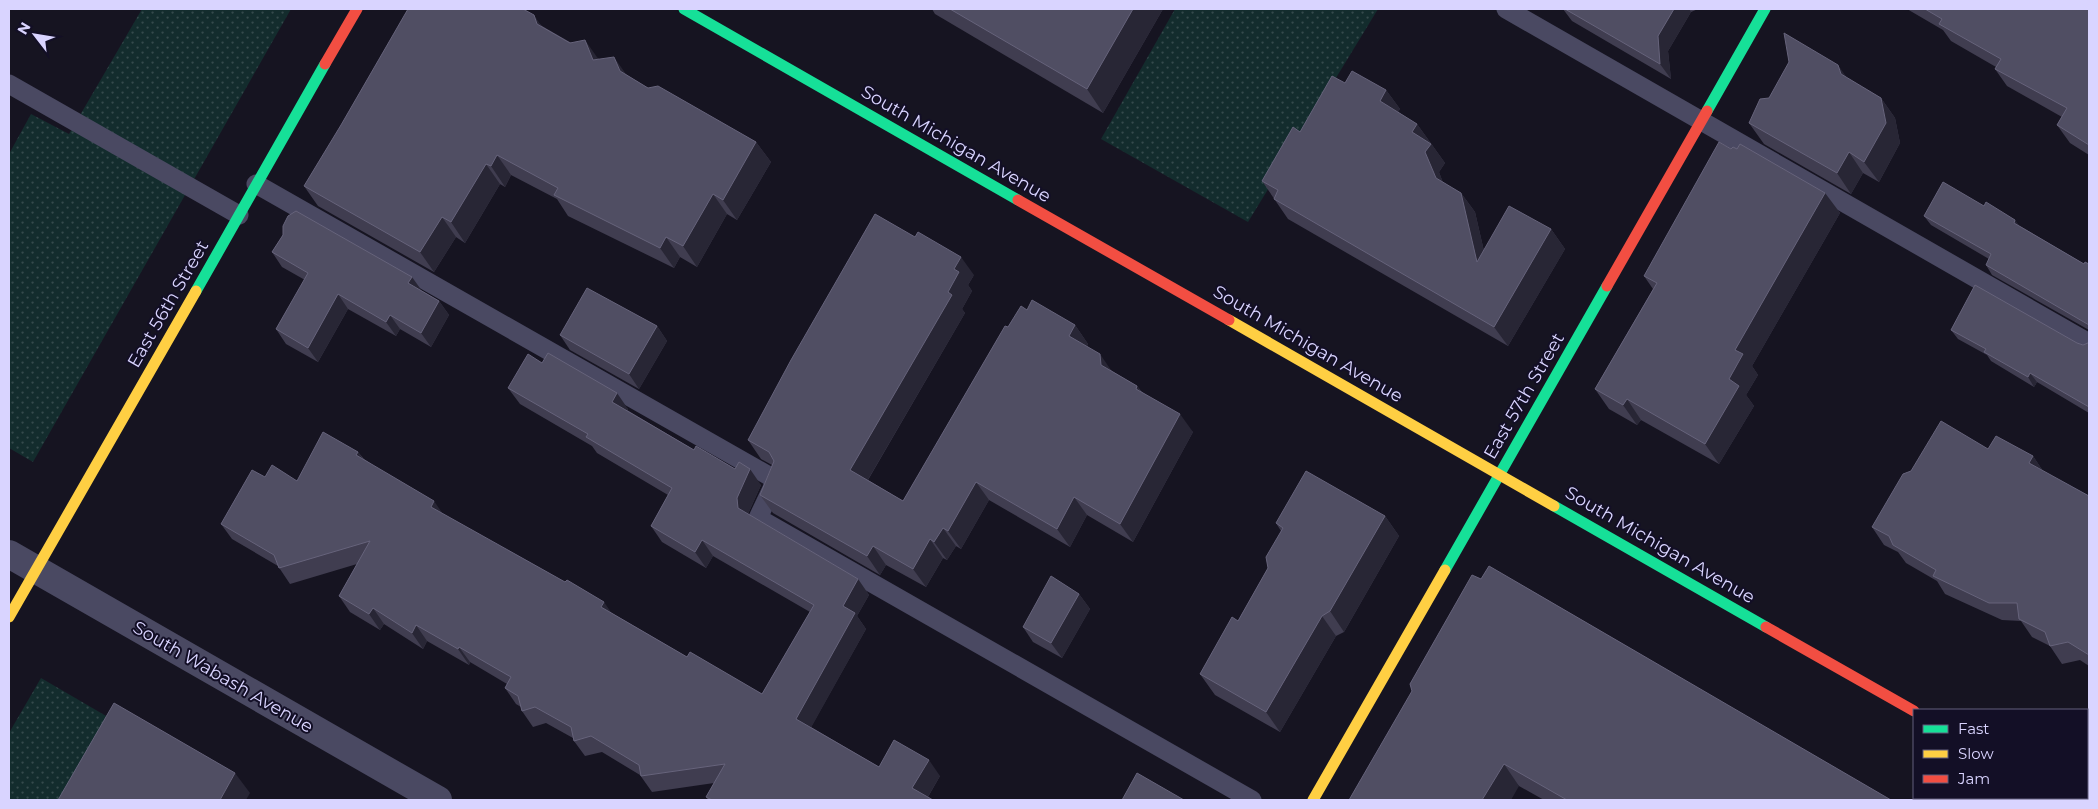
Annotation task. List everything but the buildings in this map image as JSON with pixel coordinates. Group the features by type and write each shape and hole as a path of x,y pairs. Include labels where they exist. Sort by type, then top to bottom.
{"street":[{"name":"East 56th Street","path":"9,617 357,9"},
{"name":"South Michigan Avenue","path":"684,9 1913,710"},
{"name":"East 57th Street","path":"1312,800 1765,9"},
{"name":"South Wabash Avenue","path":"9,554 438,800"}],"lane":[{"path":"1506,9 2089,343"},
{"path":"9,84 239,215"},
{"path":"256,184 776,480 758,518 1252,800"}],"green space":[{"path":"142,9 291,9 33,462 9,448 9,154 31,114 69,134"},
{"path":"1175,9 1378,9 1248,222 1101,139"},
{"path":"41,678 113,720 66,800 9,800 9,733"}],"traffic: fast":[{"path":"684,9 1018,200"},
{"path":"1707,111 1765,9"},
{"path":"196,291 325,64"},
{"path":"1445,570 1607,286"},
{"path":"1554,506 1766,627"}],"traffic: slow":[{"path":"9,617 196,291"},
{"path":"1229,320 1554,506"},
{"path":"1313,800 1445,570"}],"traffic: jam":[{"path":"325,64 357,9"},
{"path":"1607,286 1707,111"},
{"path":"1018,200 1229,320"},
{"path":"1766,627 1913,710"}]}
